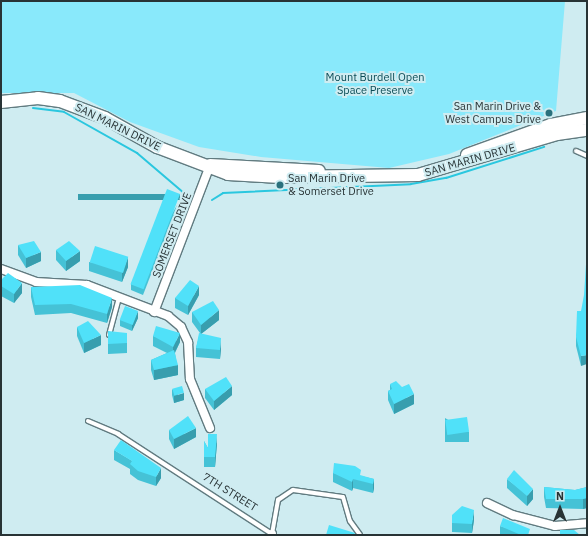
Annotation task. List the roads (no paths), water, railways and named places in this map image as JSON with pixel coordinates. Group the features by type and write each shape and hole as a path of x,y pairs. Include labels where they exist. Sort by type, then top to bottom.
{"main road":[{"name":"SAN MARIN DRIVE","path":"1,102 38,98 60,101 105,118 157,146 210,165 228,174 262,176 395,178 448,169 557,134 587,130"},
{"name":"SAN MARIN DRIVE","path":"210,165 338,173 414,170 442,164 551,125 587,118"}],"street":[{"name":"SOMERSET DRIVE","path":"154,312 210,165"},
{"path":"1,269 36,282 87,285 154,312 168,316 181,327 188,342 190,379 210,428"},
{"path":"487,503 513,515 555,526 587,523"}],"lane":[{"path":"576,151 587,156"},
{"path":"109,335 119,297"},
{"name":"7TH STREET","path":"88,421 174,469 272,535"},
{"path":"272,535 278,500 293,490 343,498 350,521 360,535"}],"waterway":[{"path":"33,108 64,112 137,153 184,193"},
{"path":"212,200 223,193 411,184 446,178 544,147"}],"place":[{"name":"San Marin Drive & West Campus Drive","path":"549,113"},
{"name":"San Marin Drive & Somerset Drive","path":"280,185"}],"park label":[{"name":"Mount Burdell Open Space Preserve","path":"375,84"}]}
